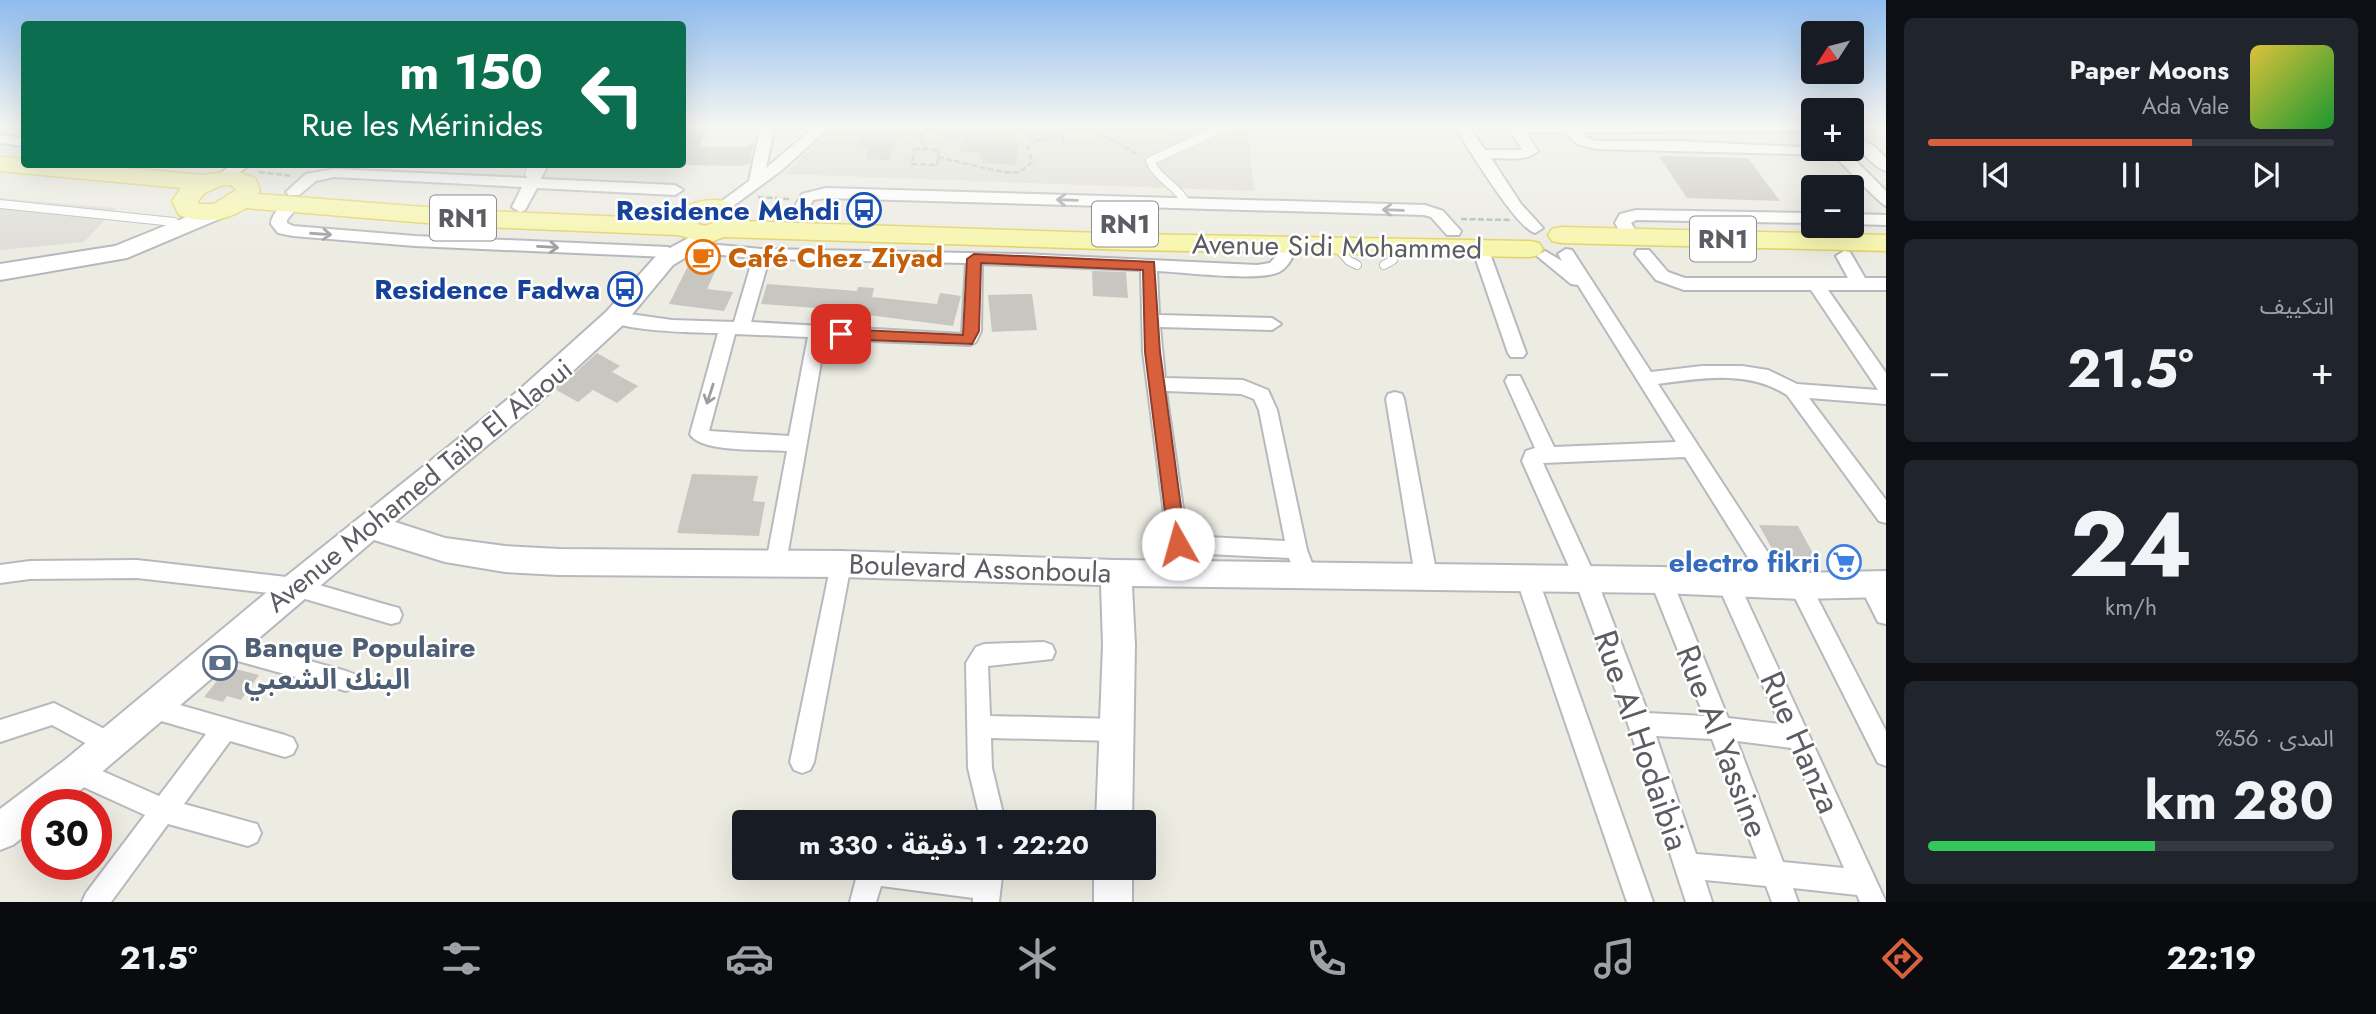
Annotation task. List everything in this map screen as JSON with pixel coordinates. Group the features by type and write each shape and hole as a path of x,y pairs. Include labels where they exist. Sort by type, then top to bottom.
{"main road":[{"name":"Avenue Sidi Mohammed","path":"81,168 292,198 591,226 696,232 1024,248 1288,245 1333,238"},
{"name":"Avenue Sidi Mohammed","path":"0,181 220,189"},
{"path":"216,212 220,189"},
{"name":"Avenue Sidi Mohammed","path":"292,198 520,207 696,232 799,215 1333,238 1393,247 1480,248 1547,244 1832,241 1886,243"},
{"name":"Avenue Sidi Mohammed","path":"1393,247 1453,231 1547,244"},
{"name":"Avenue Sidi Mohammed","path":"1832,241 1886,256"}],"street":[{"path":"756,182 759,166"},
{"path":"696,232 777,166"},
{"path":"1488,166 1516,207 1586,287 1691,449 1788,586 1886,755"},
{"path":"1854,166 1886,201"},
{"path":"292,198 315,175 334,173 532,175 675,190"},
{"path":"520,207 532,175"},
{"path":"138,248 220,189"},
{"path":"799,215 807,197 826,193 1425,210 1437,214 1453,231"},
{"path":"0,272 107,256 138,248 216,212"},
{"path":"1801,218 1636,215 1626,217 1623,223 1662,276 1677,283 1873,283"},
{"path":"1864,219 1886,220"},
{"path":"696,232 762,254 974,259 1024,248 1149,265 1272,270 1285,257 1288,245"},
{"name":"Avenue Mohamed Taïb El Alaoui","path":"0,832 77,772 295,587 372,527 527,398 615,318 696,232"},
{"path":"1832,241 1886,298"},
{"path":"1480,248 1517,353"},
{"path":"762,254 725,346 699,434 707,439 798,444"},
{"path":"615,318 672,326 967,340 972,331 974,259"},
{"path":"1149,265 1150,321 1178,558"},
{"path":"1815,283 1886,387"},
{"path":"1150,321 1272,324"},
{"path":"776,563 818,331"},
{"path":"1646,379 1745,372 1773,377 1793,390 1886,515"},
{"path":"1514,381 1548,455 1691,449"},
{"path":"1157,384 1243,387 1261,395 1268,410 1301,562"},
{"path":"1793,390 1886,397"},
{"path":"1395,399 1426,576"},
{"name":"Rue Al Hodaibia","path":"1548,455 1531,459 1585,578 1640,724 1699,902"},
{"name":"Boulevard Assonboula","path":"372,527 445,550 505,559 841,564 1116,573 1178,558 1301,562 1426,576 1661,580 1788,586 1878,584"},
{"path":"802,762 841,564"},
{"path":"0,574 30,570 137,569 295,587 391,615"},
{"path":"1114,810 1119,645 1116,573"},
{"path":"1527,578 1640,902"},
{"name":"Rue Al Yassine","path":"1661,580 1744,788 1785,902"},
{"name":"Rue Hanza","path":"1728,583 1868,892"},
{"path":"1878,584 1886,615"},
{"path":"223,648 346,681"},
{"path":"990,810 980,768 977,663 984,654 1044,652"},
{"path":"152,708 285,746"},
{"path":"0,731 54,714 110,744"},
{"path":"1640,724 1719,728 1800,738"},
{"path":"979,727 1116,730"},
{"path":"95,902 224,730"},
{"path":"77,772 164,811 248,833"},
{"path":"1686,867 1773,873 1868,892"},
{"path":"863,902 869,879 877,873 988,886"},
{"path":"1113,880 1113,902"}],"lane":[{"path":"1152,166 1154,171 1179,189 1187,204"},
{"path":"0,204 220,189"},
{"path":"1333,238 1349,261 1357,265"}],"path":[{"path":"978,166 990,167 1000,173 1020,172 1027,166"}],"shaded area":[{"path":"792,166 1251,166 1254,191 784,174"},
{"path":"0,198 116,208 84,242 0,250"}],"building":[{"path":"1666,166 1754,166 1780,201 1687,198"},
{"path":"691,260 719,263 707,289 733,292 724,311 669,304"},
{"path":"1092,271 1126,272 1128,298 1093,296"},
{"path":"767,284 857,291 858,287 874,288 872,297 937,304 940,293 961,296 953,326 868,315 869,312 761,304"},
{"path":"1032,294 1037,330 992,332 988,295"},
{"path":"597,353 620,366 612,372 638,386 617,403 593,390 578,402 556,390"},
{"path":"692,474 758,476 753,501 765,502 759,536 677,533"},
{"path":"1759,525 1798,526 1815,557 1776,556"},
{"path":"228,667 259,675 241,700 227,696 223,702 204,697"}],"place":[{"name":"Residence Mehdi","path":"864,210"},
{"name":"Café Chez Ziyad","path":"703,257"},
{"name":"Residence Fadwa","path":"625,289"},
{"name":"electro fikri","path":"1844,562"},
{"name":"Banque Populaire البنك الشعبي","path":"220,663"}],"route":[{"path":"841,334 959,342 967,340 972,331 974,259 1149,265 1152,352 1178,544"}]}
